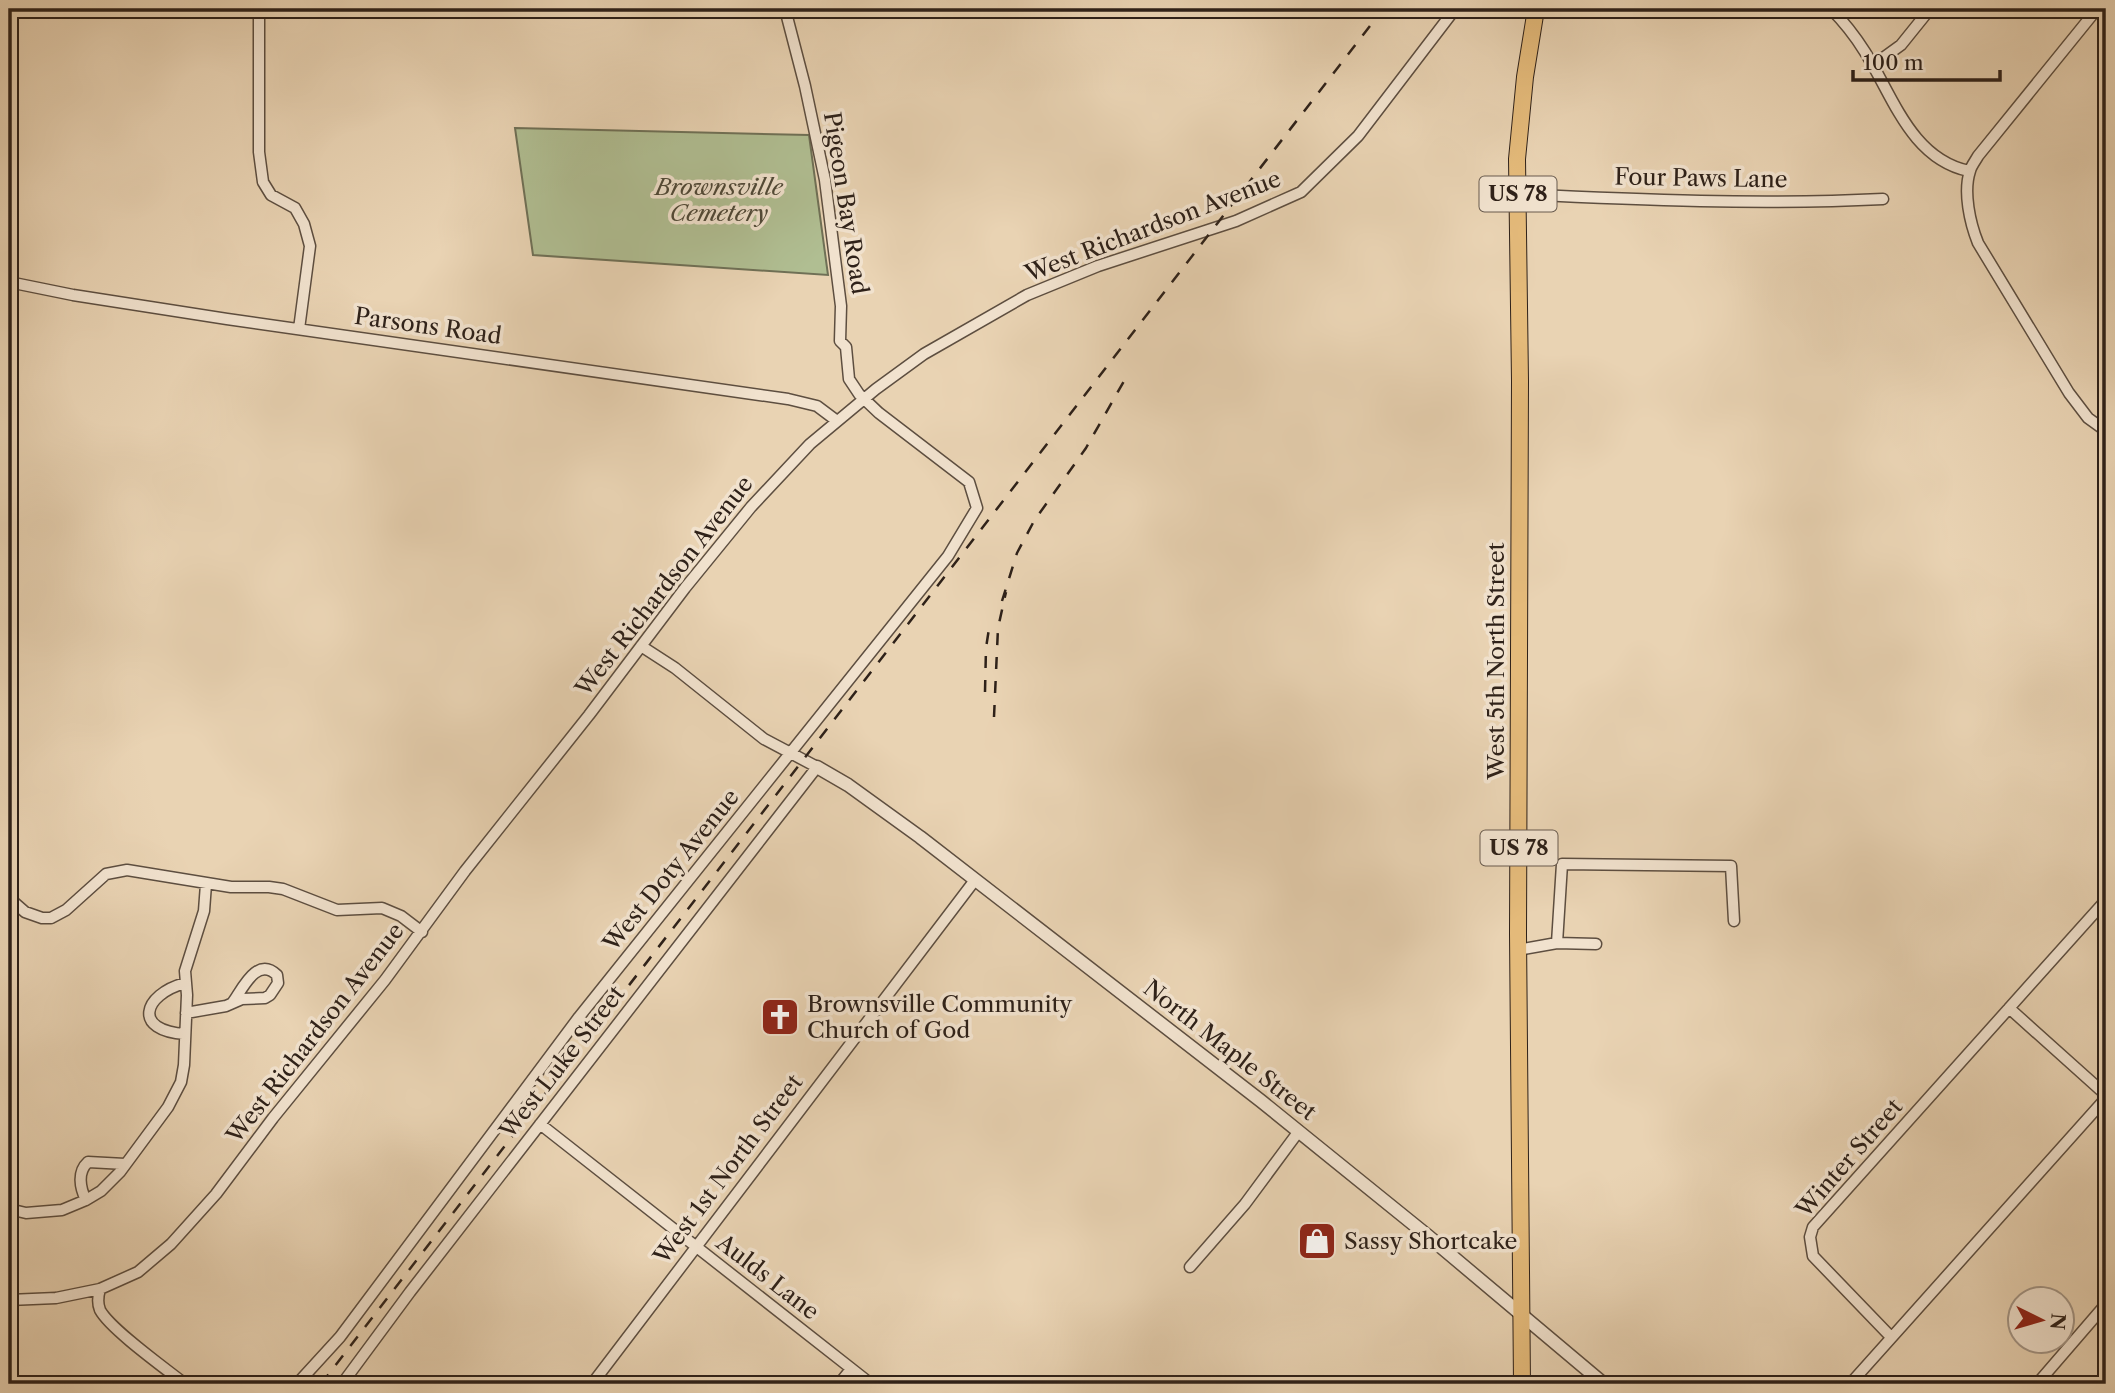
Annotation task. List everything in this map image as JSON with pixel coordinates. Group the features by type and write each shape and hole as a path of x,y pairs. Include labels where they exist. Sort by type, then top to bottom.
{"main road":[{"name":"West 5th North Street","path":"1522,1314 1518,950 1517,159 1521,107 1536,9"},
{"name":"US 78","path":"1522,1314 1522,1384"}],"street":[{"path":"259,9 259,152 263,182 271,195 295,208 304,224 310,246 299,329"},
{"name":"Pigeon Bay Road","path":"785,9 825,180 841,306 840,341 846,347 849,379 864,399"},
{"name":"West Richardson Avenue","path":"9,1300 56,1298 100,1289 138,1272 180,1234 216,1194 273,1118 422,932 465,871 685,588 751,506 810,444 924,354 1027,295 1098,266 1236,221 1301,192 1358,136 1455,9"},
{"path":"1831,9 1846,24 1912,134 1950,166 1969,171"},
{"path":"1872,66 1901,45 1930,9"},
{"path":"2096,9 1969,171 1969,214 1978,243 2068,393 2104,434"},
{"name":"Four Paws Lane","path":"1518,194 1709,201 1831,202 1883,199"},
{"name":"Parsons Road","path":"9,282 73,295 299,329 788,399 817,406 836,421"},
{"name":"West Doty Avenue","path":"297,1384 340,1337 579,1017 948,556 977,508 969,482 864,399"},
{"path":"641,646 675,668 764,739 817,766"},
{"name":"North Maple Street","path":"817,766 848,785 975,880 1299,1131 1604,1384"},
{"name":"West Luke Street","path":"342,1384 817,766"},
{"path":"1557,943 1562,864 1731,866 1734,921"},
{"path":"9,898 24,912 51,918 60,915 106,874 127,870 206,884 284,889 337,909 382,908 401,916 422,932"},
{"name":"West 1st North Street","path":"592,1384 975,880"},
{"path":"12,1214 62,1210 86,1200 108,1185 177,1091 184,1065 187,963 204,911 206,884"},
{"name":"Winter Street","path":"1891,1336 1820,1265 1814,1256 1810,1237 1813,1227 2106,900"},
{"path":"1518,950 1557,943 1596,944"},
{"path":"186,983 156,997 151,1017 153,1026 162,1031 186,1034"},
{"path":"186,1013 226,1006 233,1002"},
{"path":"1850,1384 2106,1096 2009,1008"},
{"name":"Aulds Lane","path":"541,1124 871,1384"},
{"path":"1190,1267 1245,1203 1299,1131"},
{"path":"86,1200 80,1181 83,1167 88,1162 125,1164"},
{"path":"100,1289 98,1301 102,1314 129,1340 185,1384"},
{"path":"2037,1384 2106,1304"},
{"path":"839,1384 851,1370"}],"green space":[{"name":"Brownsville Cemetery","path":"515,128 809,135 828,275 533,255"}],"railway":[{"path":"321,1384 1383,9"},
{"path":"1002,601 1017,553 1034,521 1086,448 1124,381"},
{"path":"994,717 998,628 1006,592"},
{"path":"985,692 986,648 990,622"}],"place":[{"name":"Brownsville Community Church of God","path":"780,1017"},
{"name":"Sassy Shortcake","path":"1317,1241"}]}
